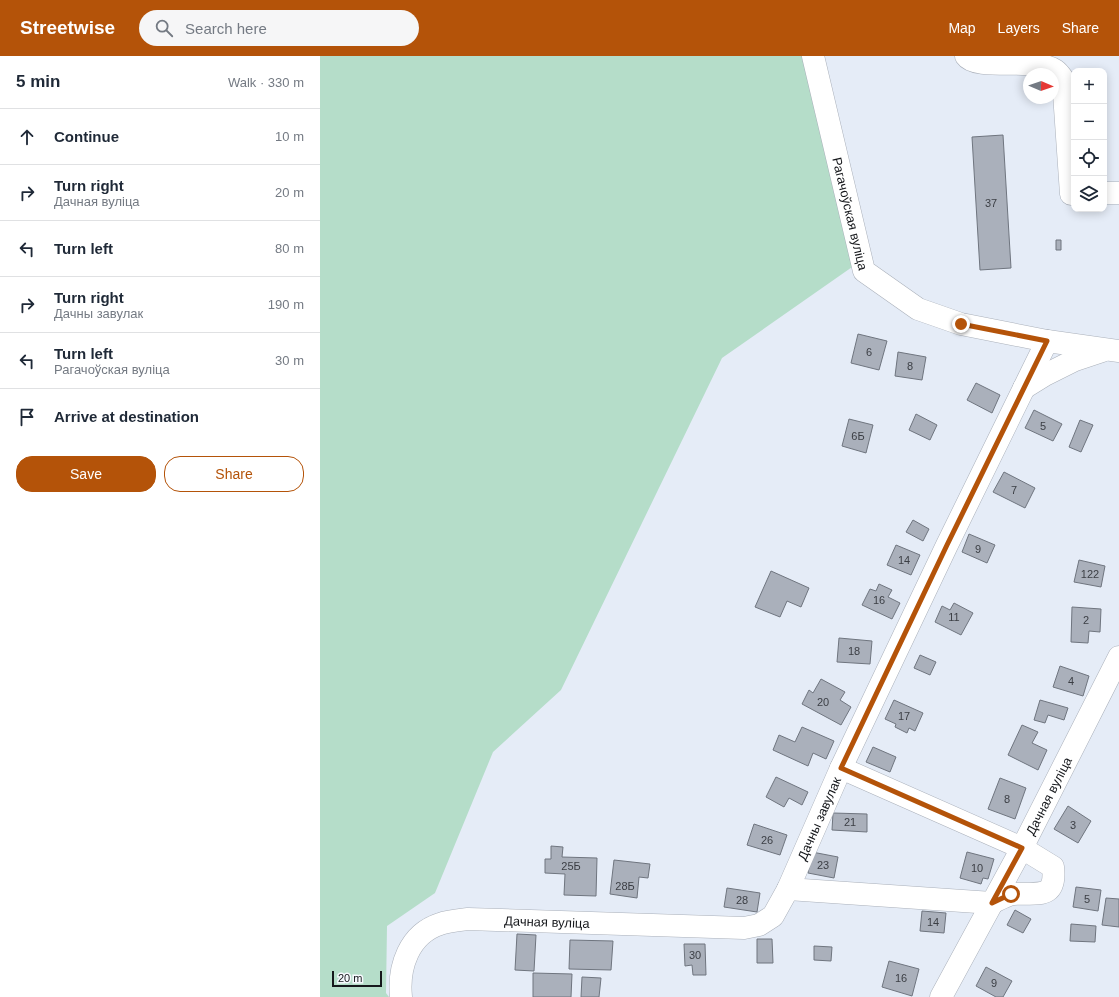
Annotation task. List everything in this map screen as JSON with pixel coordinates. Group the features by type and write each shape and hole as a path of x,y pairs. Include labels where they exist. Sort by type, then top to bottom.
{"street":[{"name":"Рагачоўская вуліца","path":"813,56 864,271 918,310 961,324 1047,341"},
{"path":"966,56 968,60 980,63 1042,65 1054,69 1063,79 1071,176"},
{"path":"1107,193 1119,193"},
{"path":"1047,341 1113,350"},
{"name":"Дачны завулак","path":"744,928 759,925 773,916 788,889 841,768 947,545 1047,341"},
{"path":"1024,388 1045,375 1075,360 1113,350"},
{"name":"Дачная вуліца","path":"941,997 1022,848 1119,657"},
{"path":"788,889 992,903 1011,894 1038,894 1045,892 1052,886 1054,876 1053,866 1022,848 841,768"},
{"name":"Дачная вуліца","path":"401,997 400,987 407,953 417,938 427,929 441,923 468,919 744,928"}],"green space":[{"path":"320,56 808,56 855,265 722,358 561,690 493,752 435,893 387,926 386,993 389,997 320,997"}],"building":[{"path":"1003,135 1011,268 980,270 972,137"},
{"path":"1056,240 1061,240 1061,250 1056,250"},
{"path":"858,334 887,341 879,370 851,363"},
{"path":"898,352 926,357 922,380 895,376"},
{"path":"976,383 1000,395 992,413 967,400"},
{"path":"1034,410 1062,424 1053,441 1025,428"},
{"path":"916,414 937,425 930,440 909,430"},
{"path":"849,419 873,425 866,453 842,446"},
{"path":"1080,420 1093,425 1081,452 1069,447"},
{"path":"1004,472 1035,488 1025,508 993,492"},
{"path":"913,520 929,529 923,541 906,532"},
{"path":"969,534 995,545 987,563 962,552"},
{"path":"896,545 920,555 911,575 887,565"},
{"path":"1079,560 1105,566 1101,587 1074,582"},
{"path":"771,571 809,588 801,607 787,601 780,617 755,607"},
{"path":"879,584 892,590 888,597 900,603 892,619 862,605 870,589 876,591"},
{"path":"954,603 973,613 961,635 935,622 942,606 950,610"},
{"path":"1072,607 1101,609 1100,632 1089,631 1088,643 1071,642"},
{"path":"839,638 872,641 870,664 837,662"},
{"path":"920,655 936,662 930,675 914,668"},
{"path":"1060,666 1089,676 1083,696 1053,687"},
{"path":"821,679 845,692 840,700 851,707 841,725 802,704 809,690 813,693"},
{"path":"894,700 923,713 915,731 909,728 907,733 895,727 896,724 885,719"},
{"path":"1040,700 1068,708 1064,720 1048,715 1045,723 1034,720"},
{"path":"1022,725 1038,732 1032,743 1047,750 1038,770 1008,755"},
{"path":"802,727 834,741 826,759 813,753 808,766 773,750 779,735 795,742"},
{"path":"873,747 896,757 890,772 866,762"},
{"path":"776,777 808,792 802,805 789,798 784,807 766,797"},
{"path":"1000,778 1026,788 1015,819 988,809"},
{"path":"1068,806 1091,821 1078,843 1054,829"},
{"path":"833,813 867,814 867,832 832,830"},
{"path":"754,824 787,835 780,855 747,845"},
{"path":"551,846 563,847 562,857 597,858 596,896 564,895 565,874 545,873 545,859 551,859"},
{"path":"812,852 838,857 834,878 808,873"},
{"path":"967,852 994,859 988,879 983,878 981,884 960,878"},
{"path":"614,860 650,864 648,878 639,877 637,898 610,894"},
{"path":"1076,887 1101,890 1098,911 1073,907"},
{"path":"727,888 760,893 757,912 724,907"},
{"path":"1106,898 1119,899 1119,927 1102,925"},
{"path":"1015,910 1031,919 1023,933 1007,925"},
{"path":"922,911 946,913 944,933 920,931"},
{"path":"1071,924 1096,926 1095,942 1070,941"},
{"path":"517,934 536,935 534,971 515,970"},
{"path":"757,939 772,939 773,963 757,963"},
{"path":"570,940 613,941 611,970 569,969"},
{"path":"684,944 705,944 706,975 693,975 692,965 685,966"},
{"path":"814,946 832,947 831,961 814,960"},
{"path":"889,961 919,969 912,996 882,987"},
{"path":"986,967 1012,981 1003,997 996,997 976,986"},
{"path":"533,973 572,974 571,997 533,997"},
{"path":"582,977 601,978 599,997 581,997"}],"route":[{"path":"961,324 1047,341 947,545 841,768 1022,848 992,903 1011,894"}]}
